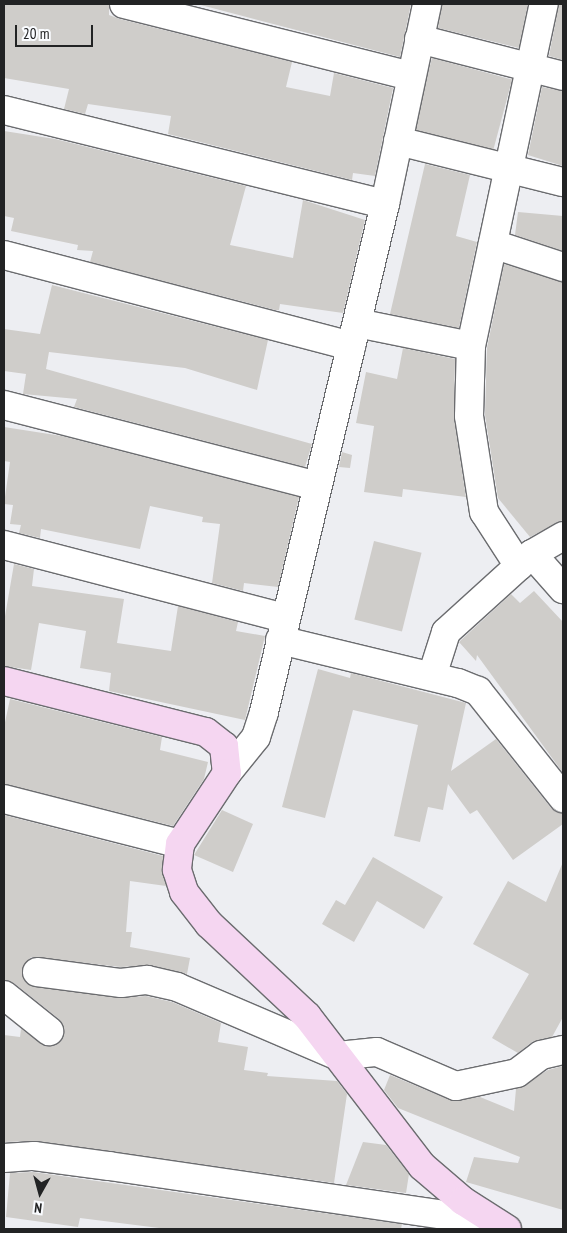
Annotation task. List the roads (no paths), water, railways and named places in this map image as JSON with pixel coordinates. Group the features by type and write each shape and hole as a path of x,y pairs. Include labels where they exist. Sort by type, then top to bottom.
{"street":[{"path":"124,4 411,76"},
{"path":"427,4 385,204 256,737 227,772 180,844 177,870 184,892 209,924 307,1016 422,1166 501,1225"},
{"path":"544,4 471,346 469,416 484,512 525,560 563,589"},
{"path":"419,40 563,76"},
{"path":"4,110 385,204"},
{"path":"398,141 563,182"},
{"path":"493,244 563,266"},
{"path":"4,255 354,334 471,346"},
{"path":"4,405 317,486"},
{"path":"445,680 441,646 446,632 525,560 563,536"},
{"path":"4,545 283,629 478,691 498,712 563,798"},
{"path":"4,681 206,732 224,746 227,772"},
{"path":"4,799 180,844"},
{"path":"37,972 121,983 147,980 177,987 338,1056 377,1052 456,1086 517,1073 541,1055 563,1050"},
{"path":"4,994 49,1031"},
{"path":"4,1158 34,1156 99,1164 501,1225"}]}
